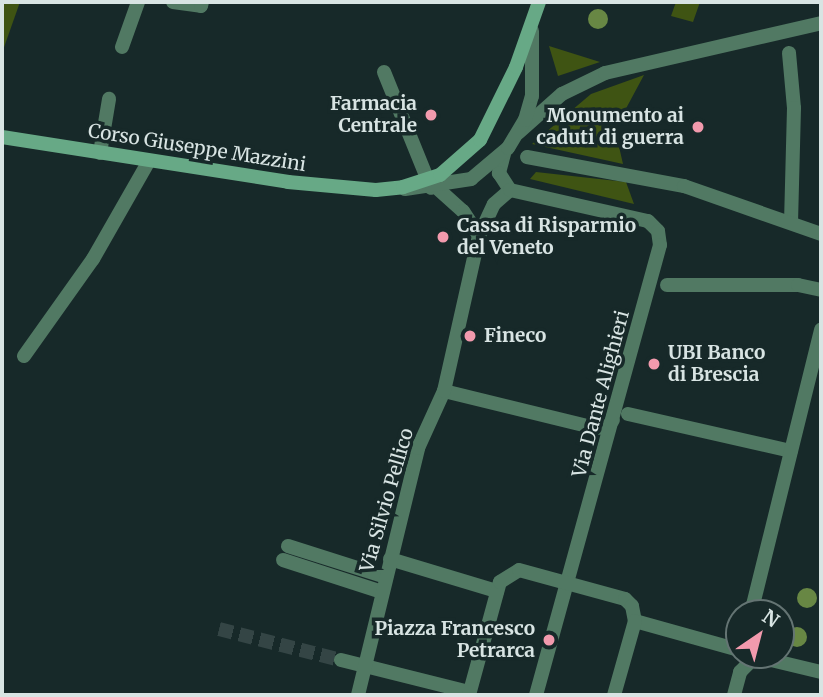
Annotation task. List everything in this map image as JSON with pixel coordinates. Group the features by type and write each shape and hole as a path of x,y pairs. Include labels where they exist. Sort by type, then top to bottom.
{"main road":[{"name":"Corso Giuseppe Mazzini","path":"2,137 288,182 387,190 432,185 464,158 490,125 540,2"}],"street":[{"path":"122,47 138,2"},
{"path":"173,2 201,6 202,2"},
{"path":"432,185 478,176 562,94 605,73 821,23"},
{"path":"479,236 494,204 510,190 499,173 533,90 532,26"},
{"path":"789,53 793,108 791,222"},
{"path":"384,72 432,185 463,211 479,236"},
{"path":"100,153 109,99"},
{"path":"527,157 684,186 821,234"},
{"path":"24,356 93,259 149,161"},
{"name":"Via Dante Alighieri","path":"510,190 645,221 658,231 660,249 621,416 568,583"},
{"name":"Via Silvio Pellico","path":"358,695 418,448 444,391 479,236"},
{"path":"667,285 798,285 821,290"},
{"path":"754,599 791,451 817,366 821,330"},
{"path":"444,391 596,428 607,428 621,416 791,451"},
{"path":"288,546 386,577"},
{"path":"390,559 497,591"},
{"path":"283,560 382,592"},
{"path":"341,660 469,694 497,591 504,575 519,569 625,599 636,613 614,695"},
{"path":"536,695 568,583"},
{"path":"635,621 725,646"},
{"path":"795,666 821,672"},
{"path":"733,695 742,669"}],"green space":[{"path":"2,2 20,2 2,53"},
{"path":"676,2 700,2 693,22 671,16"},
{"path":"549,46 600,62 558,76"},
{"path":"644,75 615,129 623,164 532,144 591,94"},
{"path":"536,172 626,182 634,204 530,179"}],"tunnel":[{"path":"219,629 341,660"}],"place":[{"name":"Farmacia Centrale","path":"431,115"},
{"name":"Monumento ai caduti di guerra","path":"698,127"},
{"name":"Cassa di Risparmio del Veneto","path":"443,237"},
{"name":"Fineco","path":"470,336"},
{"name":"UBI Banco di Brescia","path":"654,364"},
{"name":"Piazza Francesco Petrarca","path":"549,640"}]}
